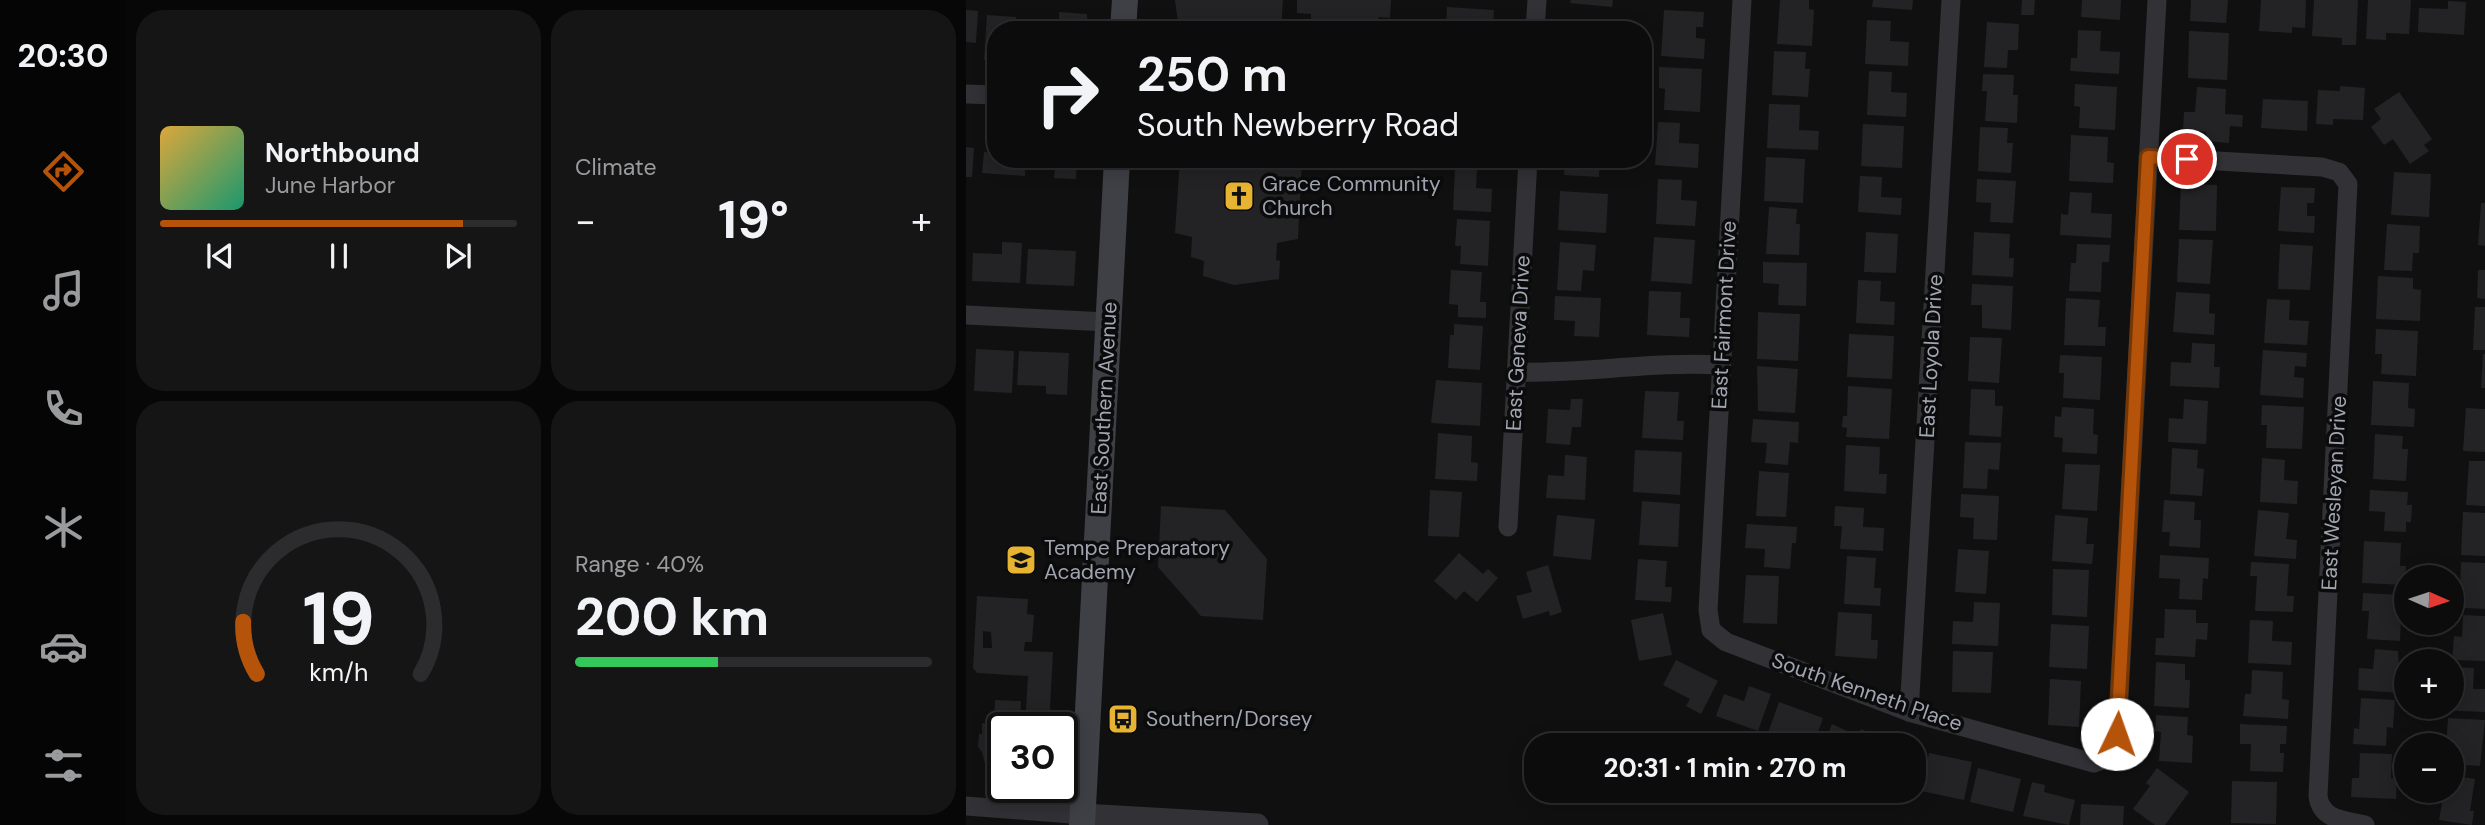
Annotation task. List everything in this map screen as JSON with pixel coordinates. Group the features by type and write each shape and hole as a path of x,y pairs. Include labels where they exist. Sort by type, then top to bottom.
{"main road":[{"path":"1124,21 1125,0"},
{"name":"East Southern Avenue","path":"1082,820 1116,168"}],"street":[{"path":"1536,21 1537,0"},
{"name":"East Fairmont Drive","path":"1711,630 1708,610 1742,0"},
{"name":"East Loyola Drive","path":"1909,712 1913,686 1951,0"},
{"path":"2148,157 2157,0"},
{"path":"966,94 987,95"},
{"name":"South Kenneth Place","path":"1711,630 1727,642 1909,712 2085,762 2102,762 2108,758 2117,734 2148,157"},
{"name":"East Wesleyan Drive","path":"2148,157 2322,167 2344,176 2349,200 2318,788 2321,810 2332,817 2365,825"},
{"name":"East Geneva Drive","path":"1508,527 1527,168"},
{"path":"966,315 1108,322"},
{"path":"1516,372 1576,373 1666,363 1721,365"},
{"path":"966,806 1082,820 1257,825"}],"building":[{"path":"1175,0 1283,0 1282,21 1178,21"},
{"path":"1297,0 1391,0 1390,18 1379,17 1378,21 1319,21 1311,19 1311,14 1297,13"},
{"path":"1571,0 1613,0 1612,7 1570,3"},
{"path":"1780,0 1809,0 1809,9 1814,10 1812,46 1777,44"},
{"path":"1873,0 1913,0 1912,10 1872,7"},
{"path":"2022,0 2035,0 2034,15 2021,15"},
{"path":"2082,0 2121,0 2120,20 2081,17"},
{"path":"2191,0 2228,0 2226,23 2190,21"},
{"path":"2261,0 2306,0 2305,28 2292,27 2292,33 2259,31"},
{"path":"2314,0 2358,0 2356,45 2342,45 2342,38 2312,36"},
{"path":"2368,0 2411,0 2409,34 2386,33 2386,40 2366,39"},
{"path":"2448,1 2466,2 2464,35 2418,32 2419,8 2448,9"},
{"path":"1447,7 1494,10 1493,21 1446,21"},
{"path":"966,10 978,11 976,43 966,42"},
{"path":"1664,10 1704,12 1703,27 1696,27 1696,38 1705,39 1704,59 1661,56"},
{"path":"1059,12 1087,14 1087,21 1044,21 1044,19 1059,20"},
{"path":"987,15 1016,17 1016,21 987,21 987,60 984,60"},
{"path":"1570,19 1618,21 1570,21"},
{"path":"1867,20 1891,21 1890,41 1909,42 1908,66 1865,64"},
{"path":"1987,22 2019,24 2018,50 2008,50 2007,68 1984,67"},
{"path":"2078,30 2101,31 2100,51 2120,52 2119,74 2070,71 2071,58 2077,58"},
{"path":"2189,31 2229,33 2227,80 2188,78"},
{"path":"1774,51 1806,52 1805,69 1810,69 1808,97 1772,95"},
{"path":"1659,67 1702,69 1700,112 1664,110 1665,89 1659,88"},
{"path":"1869,71 1892,72 1891,92 1907,93 1906,117 1867,115"},
{"path":"1983,74 2014,75 2013,95 2018,95 2017,123 1985,121 1987,91 1982,91"},
{"path":"2075,84 2117,87 2115,130 2079,128 2080,107 2074,106"},
{"path":"2340,86 2365,88 2363,120 2333,119 2333,125 2316,124 2318,90 2340,91"},
{"path":"2197,87 2226,89 2225,114 2243,115 2242,127 2230,126 2229,143 2206,141 2206,132 2183,130 2184,112 2195,112"},
{"path":"2399,92 2432,139 2424,145 2429,151 2410,164 2393,139 2384,145 2371,127 2381,119 2374,109"},
{"path":"2263,99 2308,101 2307,131 2261,128"},
{"path":"1769,104 1800,105 1799,130 1819,131 1818,150 1767,148"},
{"path":"1658,122 1680,123 1679,143 1699,144 1698,168 1655,165"},
{"path":"1863,124 1904,126 1902,168 1861,166"},
{"path":"1980,127 2008,128 2007,143 2013,143 2011,173 1978,171"},
{"path":"2071,135 2108,137 2107,162 2114,163 2113,183 2069,181"},
{"path":"966,147 974,148 972,177 966,177"},
{"path":"984,152 987,152 987,168 1025,168 1025,176 982,173"},
{"path":"1766,157 1805,159 1803,203 1764,201"},
{"path":"1043,168 1077,168 1076,179 1054,178 1055,169"},
{"name":"Grace Community Church","path":"1179,168 1302,168 1298,239 1277,243 1279,279 1234,285 1203,276 1204,261 1191,257 1192,237 1175,233"},
{"path":"1564,168 1600,168 1599,177 1564,175"},
{"path":"1455,169 1477,170 1476,188 1492,189 1491,212 1453,210"},
{"path":"2394,172 2431,174 2429,217 2391,215"},
{"path":"1860,176 1882,177 1881,197 1902,198 1901,215 1858,212"},
{"path":"1658,179 1682,180 1681,200 1697,201 1695,226 1656,224"},
{"path":"1977,179 2016,181 2013,223 1990,222 1991,203 1976,202"},
{"path":"2181,184 2217,185 2216,231 2179,230"},
{"path":"2281,187 2315,188 2314,203 2307,203 2307,216 2315,216 2314,233 2278,231"},
{"path":"1560,191 1608,194 1606,233 1558,230"},
{"path":"2070,192 2092,193 2091,213 2112,214 2111,238 2060,235 2061,214 2068,215"},
{"path":"2481,203 2485,203 2485,246 2478,245"},
{"path":"1769,207 1797,209 1796,224 1800,224 1799,255 1766,254"},
{"path":"1457,219 1490,221 1488,266 1460,264 1461,246 1455,246"},
{"path":"2387,224 2420,226 2419,253 2413,253 2412,271 2384,270"},
{"path":"1866,232 1898,234 1896,273 1864,272"},
{"path":"1974,232 2010,234 2009,258 2014,258 2013,277 1972,275"},
{"path":"1654,237 1695,240 1692,284 1651,281"},
{"path":"2179,239 2213,240 2210,284 2177,282"},
{"path":"1002,242 1022,243 1020,283 972,281 973,253 1002,254"},
{"path":"1560,242 1596,245 1594,271 1583,270 1581,291 1557,290"},
{"path":"2077,244 2110,245 2109,262 2102,262 2101,292 2069,291 2071,263 2076,263"},
{"path":"2280,244 2313,246 2310,290 2278,289"},
{"path":"1028,249 1076,251 1074,286 1026,284"},
{"path":"1763,262 1807,263 1806,306 1778,305 1779,284 1763,283"},
{"path":"1451,270 1482,272 1480,302 1486,302 1486,318 1458,317 1458,305 1449,304"},
{"path":"2478,270 2485,270 2485,299 2477,298"},
{"path":"2378,276 2413,278 2413,289 2421,290 2420,321 2376,319"},
{"path":"1858,280 1881,281 1880,301 1895,302 1894,325 1856,323"},
{"path":"1972,284 2013,286 2011,330 1982,328 1982,305 1971,305"},
{"path":"1649,291 1681,292 1680,318 1690,318 1689,337 1647,335"},
{"path":"2176,292 2210,294 2209,313 2215,314 2214,335 2173,332"},
{"path":"1555,296 1601,298 1599,337 1574,336 1575,321 1554,320"},
{"path":"2066,298 2100,300 2098,327 2106,327 2105,346 2064,345"},
{"path":"2267,299 2290,300 2289,320 2309,321 2307,345 2264,343"},
{"path":"2475,307 2485,307 2485,350 2473,350"},
{"path":"1758,312 1800,314 1798,361 1757,359"},
{"path":"1454,324 1483,326 1480,370 1448,368 1450,335 1454,335"},
{"path":"2376,329 2418,331 2416,376 2381,374 2382,354 2375,354"},
{"path":"1849,334 1894,336 1892,379 1847,377"},
{"path":"1970,337 2002,338 1999,383 1968,381"},
{"path":"2192,343 2215,344 2214,367 2220,367 2219,388 2170,386 2171,362 2191,363"},
{"path":"976,349 1014,351 1012,393 974,391"},
{"path":"2263,350 2307,353 2306,367 2295,366 2294,377 2304,378 2303,398 2260,395"},
{"path":"1019,351 1069,353 1067,395 1046,394 1046,386 1017,385"},
{"path":"2483,354 2485,388 2481,388"},
{"path":"2060,355 2102,357 2100,400 2063,398 2064,373 2059,373"},
{"path":"1757,366 1798,369 1795,413 1758,411"},
{"path":"1436,380 1482,383 1480,426 1431,423"},
{"path":"2373,381 2409,383 2408,408 2415,409 2414,427 2371,425"},
{"path":"1848,386 1892,389 1889,439 1846,437 1847,428 1842,427 1843,416 1847,416"},
{"path":"1971,389 1995,390 1995,406 2003,406 2001,437 1969,435"},
{"path":"1645,391 1679,392 1677,421 1684,421 1683,440 1642,438"},
{"path":"1571,399 1583,399 1581,427 1572,427 1570,445 1546,443 1548,409 1570,410"},
{"path":"2184,399 2208,401 2206,444 2168,442 2169,418 2183,419"},
{"path":"2262,405 2304,407 2302,449 2266,448 2267,425 2261,425"},
{"path":"2062,407 2094,409 2093,434 2098,435 2097,454 2062,452 2063,438 2054,437 2055,416 2061,417"},
{"path":"2466,408 2485,409 2485,452 2463,451"},
{"path":"1753,419 1799,422 1798,443 1790,442 1788,465 1765,463 1767,443 1751,442"},
{"path":"1438,433 1472,436 1471,462 1478,463 1477,481 1435,479"},
{"path":"2375,434 2403,436 2402,449 2408,449 2406,481 2373,479"},
{"path":"1965,442 2001,443 1999,470 1988,469 1987,489 1963,488"},
{"path":"1846,445 1880,447 1879,474 1887,474 1886,494 1844,491"},
{"path":"2172,448 2198,450 2197,468 2204,469 2202,496 2170,494"},
{"path":"1635,450 1682,452 1680,495 1633,492"},
{"path":"1565,455 1587,457 1585,500 1546,498 1548,475 1564,476"},
{"path":"2262,458 2285,460 2284,480 2298,481 2297,504 2260,502"},
{"path":"2469,461 2485,461 2485,506 2466,505"},
{"path":"2065,464 2100,465 2097,511 2062,509"},
{"path":"1759,471 1789,473 1786,517 1756,516"},
{"path":"1430,490 1462,492 1459,537 1428,536"},
{"path":"2370,490 2408,492 2407,505 2412,505 2411,522 2406,522 2406,532 2384,531 2385,512 2369,511"},
{"path":"1961,494 1999,496 1997,540 1973,539 1974,518 1960,517"},
{"path":"2164,500 2195,502 2194,520 2201,520 2200,548 2169,546 2170,532 2162,532"},
{"path":"1642,501 1680,504 1678,547 1639,545"},
{"path":"1161,506 1225,510 1267,559 1263,620 1201,616 1158,567"},
{"path":"1835,506 1864,508 1863,527 1884,528 1883,551 1840,549 1842,526 1834,526"},
{"path":"2258,510 2289,513 2286,539 2297,540 2296,559 2254,556"},
{"path":"2463,512 2485,513 2485,556 2461,555"},
{"path":"1557,515 1595,519 1591,560 1553,556"},
{"path":"2055,515 2088,518 2086,544 2094,544 2092,564 2052,561"},
{"path":"1747,524 1797,527 1796,543 1792,543 1790,569 1764,567 1765,549 1745,548"},
{"path":"2364,541 2401,543 2400,565 2394,565 2394,584 2362,583"},
{"path":"1958,549 1989,551 1986,594 1955,592"},
{"path":"1459,553 1483,574 1488,569 1498,578 1477,602 1464,591 1456,600 1434,581"},
{"path":"2160,555 2209,558 2208,579 2203,578 2202,600 2179,599 2180,579 2159,578"},
{"path":"1847,556 1876,558 1874,588 1881,588 1880,606 1844,604"},
{"path":"1638,559 1667,561 1665,587 1672,587 1671,602 1635,600"},
{"path":"2251,562 2289,564 2287,596 2294,596 2293,612 2255,611 2257,576 2250,576"},
{"path":"2461,562 2485,563 2485,609 2464,608 2464,565 2461,565"},
{"path":"1548,565 1562,612 1550,616 1549,611 1523,619 1516,596 1532,592 1526,572"},
{"path":"2053,569 2089,570 2087,617 2052,615"},
{"path":"1746,575 1779,576 1777,624 1743,623"},
{"path":"2363,593 2394,595 2394,635 2400,635 2400,641 2367,639 2369,611 2362,611"},
{"path":"977,596 1028,599 1027,614 1034,615 1032,642 1025,642 1024,651 1053,652 1050,712 1026,712 1028,676 977,673 973,668","holes":["983,631 991,632 992,648 983,648"]},
{"path":"1974,602 2000,603 1998,646 1952,644 1953,621 1973,622"},
{"path":"2165,609 2196,610 2196,623 2208,623 2207,640 2196,639 2195,657 2155,655 2156,638 2164,638"},
{"path":"1838,612 1872,614 1871,640 1878,640 1877,659 1835,656"},
{"path":"1663,613 1672,655 1639,661 1631,620"},
{"path":"2464,615 2485,616 2485,661 2464,660 2464,649 2453,649 2454,636 2462,637"},
{"path":"2250,620 2273,621 2272,641 2292,642 2291,665 2248,663"},
{"path":"2051,624 2089,626 2087,669 2049,667"},
{"path":"2375,649 2394,651 2394,693 2358,690 2359,668 2373,669"},
{"path":"1953,651 1993,652 1991,693 1952,692"},
{"path":"1676,660 1718,681 1701,714 1686,706 1690,699 1663,685"},
{"path":"2156,662 2185,664 2185,680 2190,680 2189,708 2154,706"},
{"path":"2464,668 2474,668 2473,689 2485,689 2485,712 2464,711"},
{"path":"2252,670 2283,672 2282,699 2289,700 2288,719 2243,716 2245,694 2251,694"},
{"path":"2050,679 2081,681 2079,727 2048,725"},
{"path":"1749,686 1771,694 1758,731 1716,716 1724,694 1744,701"},
{"path":"2361,698 2394,700 2393,728 2387,727 2386,746 2353,744 2354,728 2359,729"},
{"path":"995,700 1021,701 1021,712 994,712"},
{"path":"1779,702 1823,718 1818,733 1768,733"},
{"path":"1121,712 1128,712 1127,725 1121,725"},
{"path":"2156,715 2188,717 2187,735 2193,736 2192,763 2159,761 2161,732 2155,731"},
{"path":"2448,719 2485,720 2480,766 2464,765 2464,733 2447,733"},
{"path":"982,723 987,723 987,764 978,747"},
{"path":"1832,724 1852,733 1828,733"},
{"path":"2240,724 2287,726 2286,744 2280,744 2280,753 2284,753 2283,772 2250,771 2251,744 2240,744"},
{"path":"1929,753 1972,762 1964,800 1926,792"},
{"path":"2360,753 2392,754 2394,799 2351,797 2352,778 2359,778"},
{"path":"1978,768 2021,779 2013,812 1970,802"},
{"path":"2157,768 2189,792 2165,825 2155,825 2133,809 2150,786 2146,783"},
{"path":"2464,777 2475,779 2470,811 2474,811 2472,825 2439,820 2442,803 2464,803"},
{"path":"2232,781 2277,782 2276,824 2231,823"},
{"path":"2032,782 2045,785 2044,792 2075,800 2069,825 2023,816"},
{"path":"2081,804 2124,806 2123,825 2080,825"}],"place":[{"name":"Grace Community Church","path":"1239,196"},
{"name":"Tempe Preparatory Academy","path":"1021,560"},
{"name":"Southern/Dorsey","path":"1123,719"}],"route":[{"path":"2117,734 2148,157 2187,159"}]}
